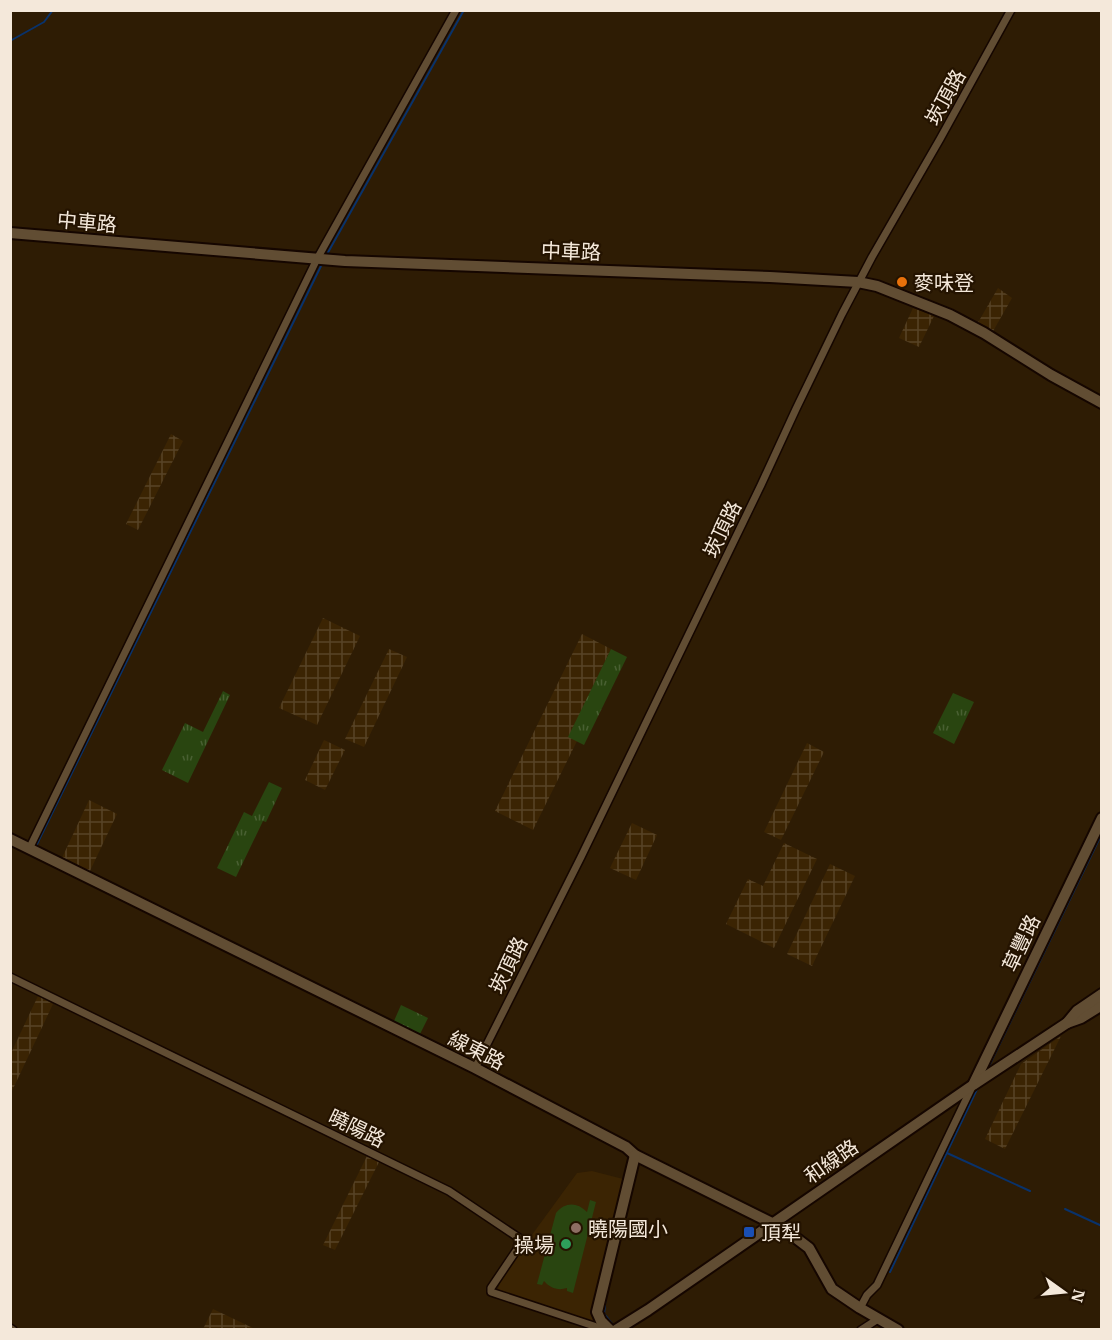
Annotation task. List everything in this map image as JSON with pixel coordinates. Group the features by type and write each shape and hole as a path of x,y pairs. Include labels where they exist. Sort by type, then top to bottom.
{"street":[{"path":"29,849 317,259 456,10"},
{"name":"崁頂路","path":"475,1068 581,857 858,282 1011,10"},
{"name":"中車路","path":"10,233 317,259 858,282 877,286 950,315 1101,403"},
{"name":"草豐路","path":"973,1085 1101,818"},
{"name":"線東路","path":"10,839 475,1068 626,1147 635,1155 784,1228 809,1248 832,1289 878,1319 898,1329"},
{"name":"曉陽路","path":"10,977 449,1191 519,1238 518,1248 491,1288 491,1292 608,1329"},
{"name":"和線路","path":"1067,1023 1077,1011 1101,994"},
{"name":"和線路","path":"616,1329 648,1310 973,1085 1067,1023 1081,1018 1101,1005"},
{"path":"860,1308 867,1295 877,1285 973,1085"},
{"path":"608,1329 597,1312 635,1155"},
{"path":"861,1329 878,1319"}],"shaded area":[{"path":"998,288 1012,298 992,333 976,326"},
{"path":"913,308 934,316 919,347 899,338"},
{"path":"171,434 183,441 138,530 126,524"},
{"path":"323,618 360,636 317,725 279,708"},
{"path":"582,634 611,649 569,737 577,741 533,830 495,811"},
{"path":"389,649 407,657 364,747 345,739"},
{"path":"324,740 345,750 325,790 305,780"},
{"path":"807,743 824,752 781,840 764,832"},
{"path":"89,800 117,814 89,873 61,860"},
{"path":"632,823 657,835 636,880 610,868"},
{"path":"784,843 817,859 774,948 726,924 748,879 763,886"},
{"path":"830,864 855,876 812,966 787,954"},
{"path":"38,996 53,1004 11,1093 11,1053"},
{"path":"1061,1036 1005,1149 985,1139 1021,1064"},
{"path":"367,1156 379,1162 335,1250 323,1245"},
{"name":"曉陽國小","path":"592,1171 627,1180 595,1314 596,1323 497,1292 502,1276 577,1173"},
{"path":"213,1309 255,1329 203,1329"}],"green space":[{"path":"611,649 627,657 584,745 568,737"},
{"path":"223,691 230,695 188,783 162,770 185,723 203,732"},
{"path":"953,693 974,702 954,744 933,733"},
{"path":"269,782 282,788 236,877 217,868 244,812 252,816"},
{"path":"401,1005 428,1018 420,1034 394,1021"},
{"path":"590,1200 596,1202 573,1293 567,1291 567,1288 552,1287 544,1281 542,1285 537,1284 556,1213 567,1205 579,1206 587,1212"}],"waterway":[{"path":"10,41 44,22 53,10"},
{"path":"326,256 464,10"},
{"path":"36,846 322,264"},
{"path":"986,1072 1102,833"},
{"path":"890,1272 979,1085"},
{"path":"947,1153 1030,1191"},
{"path":"1065,1209 1102,1226"},
{"path":"606,1295 604,1314 613,1325"}],"place":[{"name":"麥味登","path":"902,282"},
{"name":"曉陽國小","path":"576,1228"},
{"name":"頂犁","path":"749,1232"},
{"name":"操場","path":"566,1244"}]}
